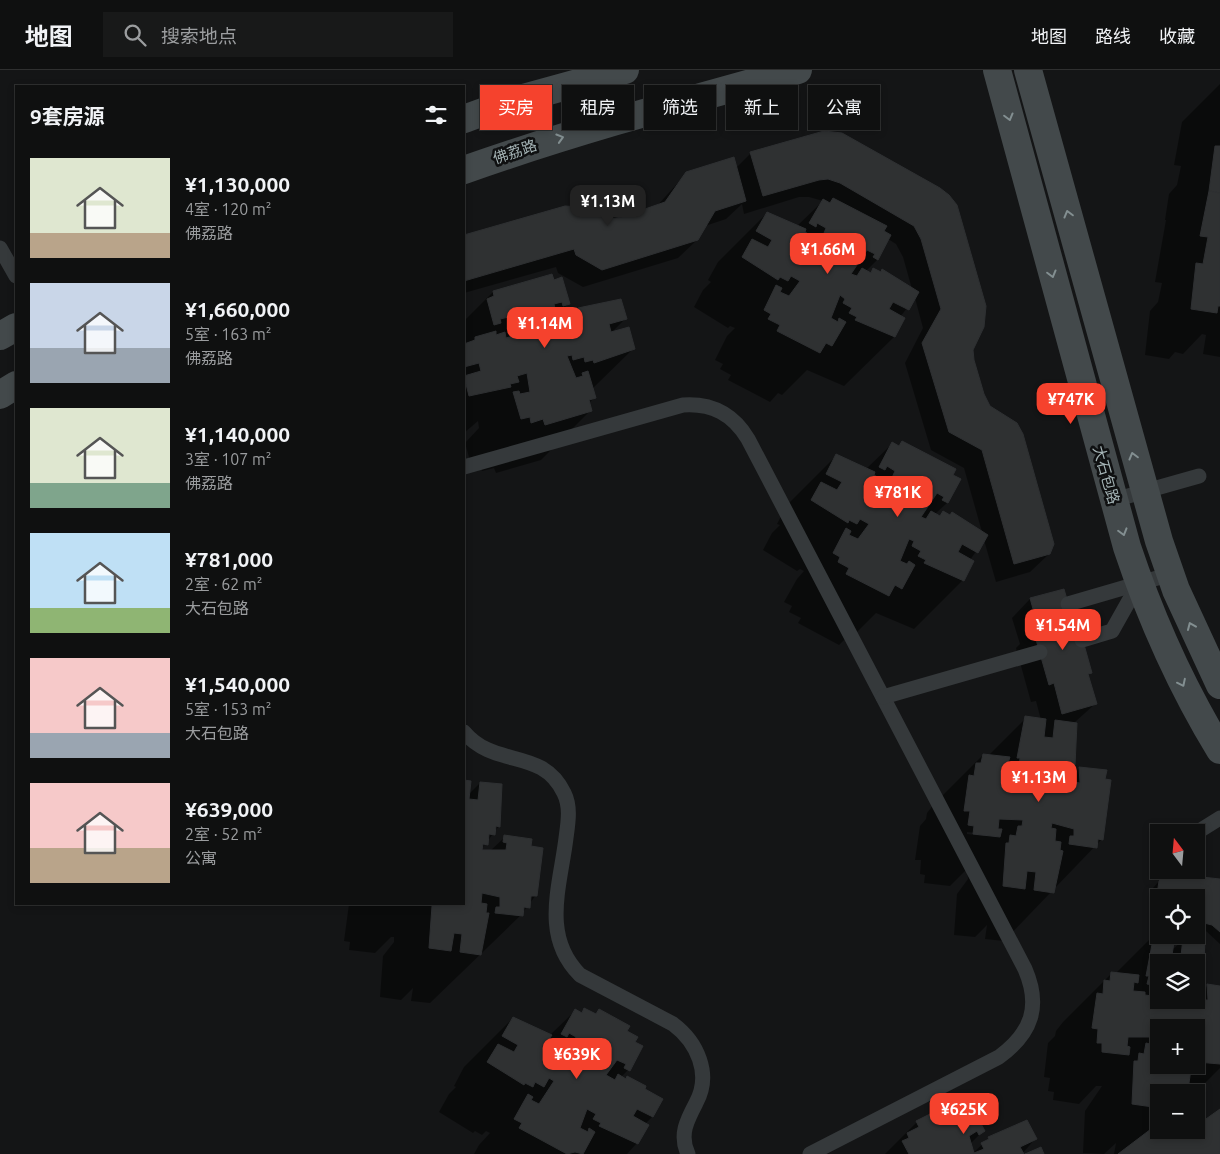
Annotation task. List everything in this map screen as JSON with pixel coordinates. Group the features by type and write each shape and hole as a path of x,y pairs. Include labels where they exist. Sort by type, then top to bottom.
{"street":[{"path":"465,119 516,100 625,70"},
{"name":"佛荔路","path":"465,170 530,146 798,70"},
{"name":"大石包路","path":"996,70 1114,500 1139,583 1168,655 1193,705 1220,750"},
{"path":"1028,70 1144,491 1171,574 1197,640 1220,685"},
{"path":"0,336 15,328"},
{"path":"0,395 15,387"}],"lane":[{"path":"0,248 15,274"},
{"path":"465,467 683,405 695,404 720,410 741,427 1025,969 1033,994 1033,1008 1023,1036 999,1057 829,1149 810,1154"},
{"path":"1114,500 1198,476"},
{"path":"1068,604 1171,574"},
{"path":"1082,640 1112,631 1139,583"},
{"path":"883,697 1040,652"},
{"path":"465,733 482,749 496,755 525,760 538,765 549,772 562,788 568,808 568,823 555,922 561,949 569,964 580,975 673,1024 684,1032 692,1043 702,1070 702,1086 685,1125 684,1138 688,1154"},
{"path":"1205,827 1220,818"}],"building":[{"path":"824,131 842,133 940,188 957,205 986,306 984,327 973,350 974,360 984,394 990,406 1017,423 1023,434 1054,544 1050,554 1014,564 982,450 949,432 922,343 941,309 921,239 914,226 840,183 828,179 763,196 750,152"},
{"path":"1215,146 1220,146 1220,193 1209,191"},
{"path":"734,157 746,201 715,211 698,240 602,270 576,255 574,249 465,281 465,235 565,206 580,207 610,219 622,217 665,202 686,172"},
{"path":"1209,191 1220,193 1220,306 1218,306 1217,313 1191,309 1196,263 1203,264 1208,237 1200,236"},
{"path":"833,198 887,226 884,231 891,235 878,260 873,257 875,254 867,250 851,274 857,276 862,268 871,273 873,268 881,272 882,269 919,292 909,310 893,302 889,309 905,318 895,337 855,320 857,317 849,313 852,308 843,303 845,299 840,295 831,318 838,322 839,318 846,322 832,346 826,343 820,353 777,331 780,325 768,319 771,314 764,310 776,285 782,288 780,292 789,296 800,281 791,276 788,281 780,277 778,280 742,257 752,239 768,247 772,240 756,231 767,212 806,229 805,232 812,236 809,242 819,246 826,228 817,223 816,227 809,223 823,199 830,203"},
{"path":"552,274 554,280 562,277 570,304 563,306 562,302 554,304 560,332 565,331 562,322 573,319 571,313 579,311 578,308 621,299 627,319 609,324 611,332 629,327 635,349 594,363 593,360 585,362 584,357 573,360 572,355 567,356 576,378 583,376 582,373 588,371 596,398 589,400 592,411 545,425 543,419 531,423 530,417 521,419 513,392 519,391 520,394 530,392 527,373 517,376 519,382 510,384 511,387 469,396 465,376 481,371 479,363 465,367 465,344 475,340 475,337 496,331 496,335 505,332 506,338 516,335 509,317 500,319 501,323 494,325 487,299 494,296 493,291"},
{"path":"902,441 956,469 953,475 961,479 948,503 942,500 944,497 937,493 921,517 926,519 931,511 940,516 943,511 950,515 952,512 988,535 978,553 962,544 958,552 974,561 964,581 924,563 926,560 918,556 921,551 912,546 914,541 909,539 900,561 907,564 909,561 915,565 902,589 895,585 889,596 846,574 849,568 838,562 840,557 833,553 846,528 851,531 849,535 858,539 869,524 860,519 857,524 849,520 848,523 811,500 821,482 837,490 842,482 826,474 836,454 875,472 874,475 881,479 879,484 887,489 895,471 887,466 885,470 879,467 892,442 899,446"},
{"path":"1064,589 1072,617 1076,616 1092,673 1088,674 1097,704 1062,714 1054,683 1049,685 1033,629 1038,627 1030,598"},
{"path":"1025,716 1046,719 1044,737 1053,738 1055,720 1077,723 1075,765 1071,765 1070,774 1064,773 1062,783 1068,784 1068,781 1080,783 1079,767 1107,770 1105,779 1111,780 1103,840 1098,839 1097,848 1069,844 1070,836 1074,836 1074,829 1052,823 1051,828 1056,829 1055,841 1061,842 1060,850 1063,851 1054,893 1034,890 1036,872 1027,871 1025,889 1003,886 1006,843 1009,843 1010,835 1016,836 1018,826 1022,826 1023,820 999,819 998,829 1002,829 1000,837 973,834 974,826 968,825 970,811 964,811 969,775 974,776 976,763 981,763 983,754 1010,757 1005,773 1023,778 1024,768 1019,767 1020,758 1017,758"},
{"path":"465,780 471,781 469,799 478,800 480,782 502,784 500,827 496,826 495,835 489,834 488,845 483,844 482,850 506,850 507,843 503,842 504,835 532,839 531,846 543,848 537,896 531,896 530,908 524,907 523,916 495,913 496,907 500,907 500,897 482,893 481,903 487,904 486,913 489,913 481,955 460,952 462,934 454,933 451,951 429,948 432,906 465,905"},
{"path":"1205,877 1220,879 1220,932 1212,925 1205,923 1205,889 1158,889 1161,879 1205,879"},
{"path":"1152,944 1174,944 1172,954 1150,954"},
{"path":"1182,944 1205,944 1204,954 1181,954"},
{"path":"1150,955 1150,984 1147,984 1149,976 1146,976"},
{"path":"1111,972 1139,975 1138,983 1134,982 1133,991 1145,992 1145,995 1150,996 1150,1009 1205,1009 1205,1000 1208,1000 1207,984 1220,986 1220,1064 1205,1063 1205,1019 1150,1019 1150,1037 1128,1037 1129,1055 1102,1052 1102,1043 1097,1043 1098,1029 1092,1028 1097,993 1103,994 1104,980 1110,981"},
{"path":"584,1008 596,1014 599,1009 630,1026 627,1031 638,1037 635,1042 643,1046 630,1071 624,1068 626,1064 617,1060 606,1075 615,1080 618,1074 626,1079 627,1076 646,1086 645,1089 663,1099 653,1117 637,1109 633,1116 649,1125 638,1144 599,1126 601,1123 593,1119 596,1114 587,1109 580,1128 588,1132 589,1128 595,1132 583,1154 575,1152 567,1154 519,1128 522,1123 514,1119 528,1094 533,1097 531,1100 539,1104 554,1081 549,1078 544,1087 535,1082 533,1087 525,1083 524,1085 487,1062 498,1044 514,1052 518,1045 502,1036 513,1017 552,1035 550,1038 557,1042 555,1047 564,1052 561,1057 566,1059 576,1037 569,1033 567,1037 561,1034 575,1009 582,1013"},
{"path":"1146,1043 1150,1044 1150,1074 1190,1074 1189,1084 1150,1084 1150,1107 1132,1104 1134,1061 1138,1061 1139,1053 1144,1054"},
{"path":"948,1105 950,1111 962,1106 964,1111 972,1107 985,1131 979,1135 977,1131 969,1136 974,1153 984,1149 981,1143 989,1139 988,1137 1027,1120 1037,1139 1020,1147 1024,1154 909,1154 902,1141 909,1138 907,1133 919,1127 916,1121"},
{"path":"1220,1109 1220,1154 1118,1154 1150,1130 1150,1139 1205,1139 1205,1120"},
{"path":"1041,1147 1044,1154 1025,1154"}]}
